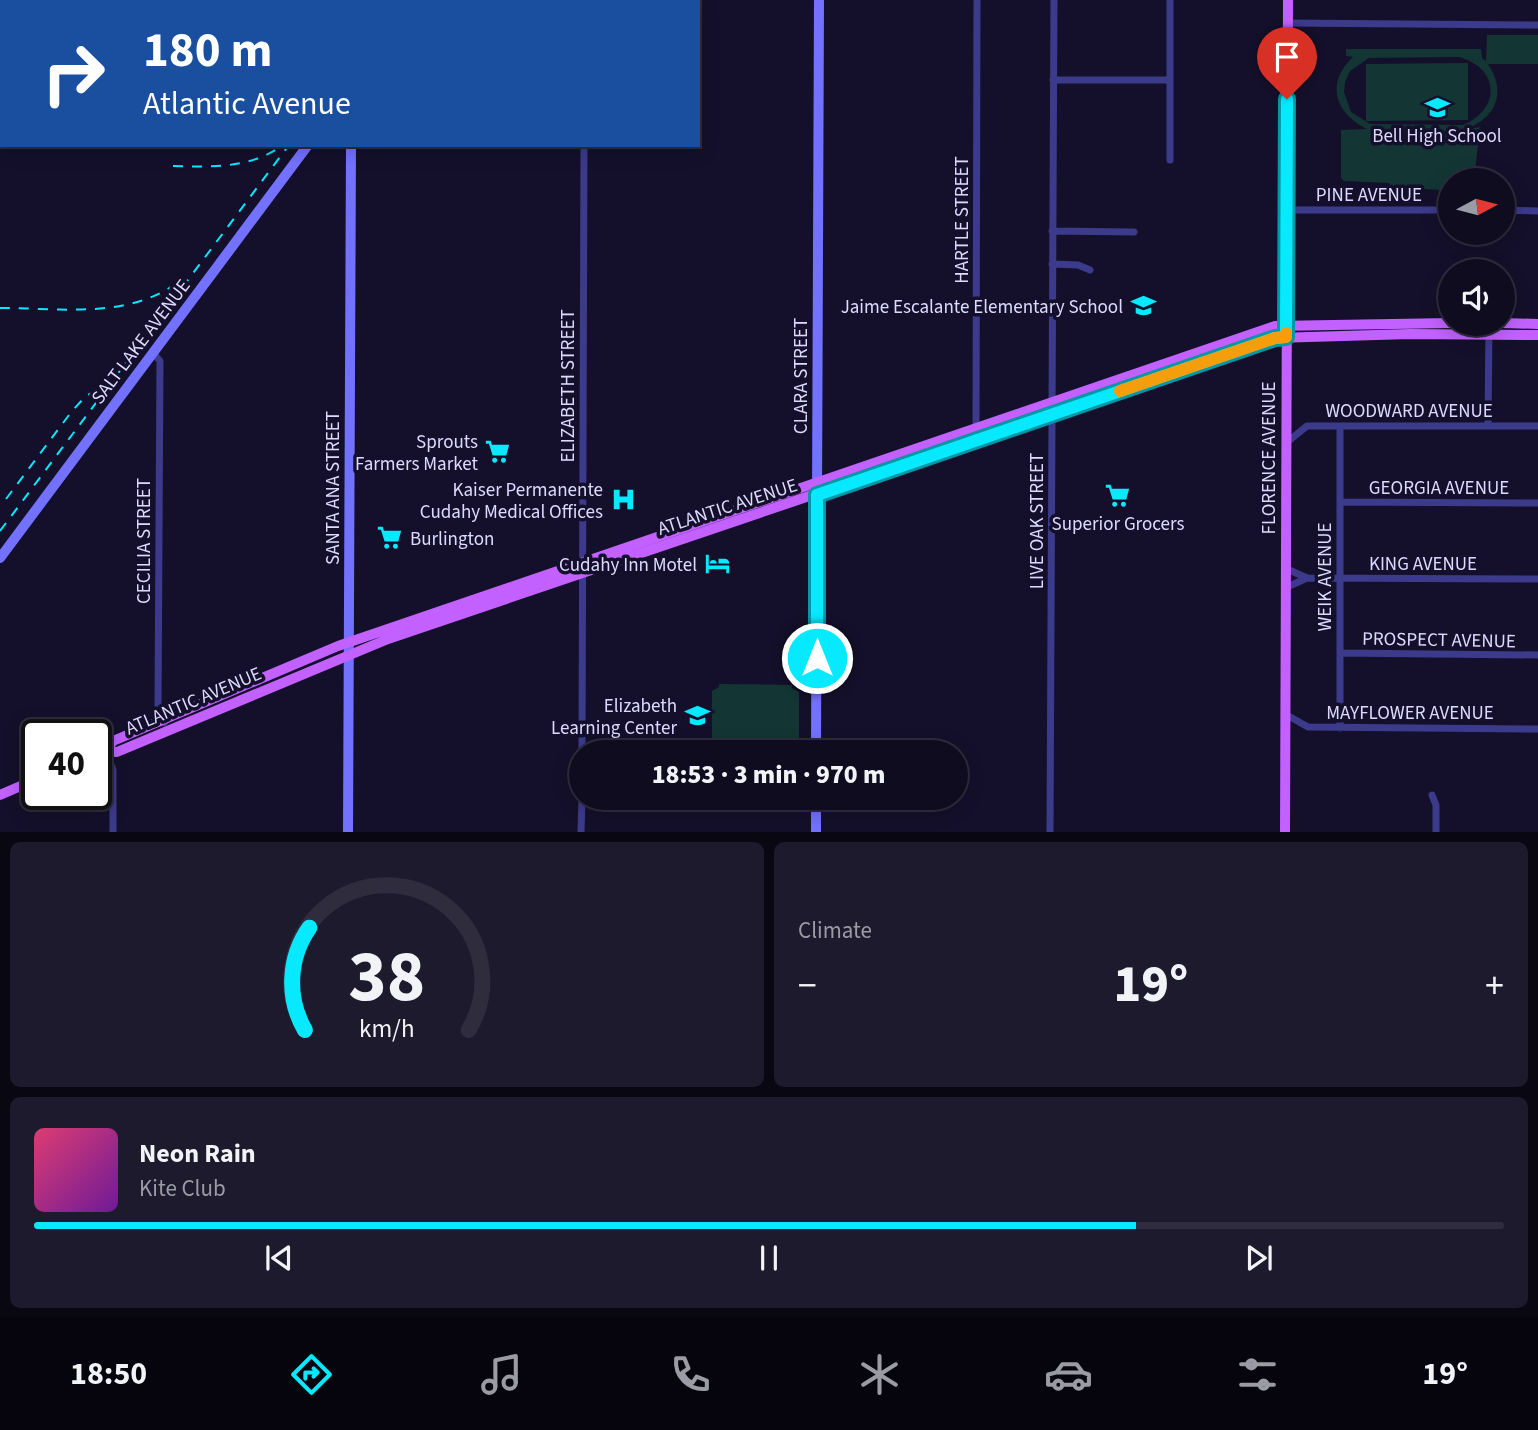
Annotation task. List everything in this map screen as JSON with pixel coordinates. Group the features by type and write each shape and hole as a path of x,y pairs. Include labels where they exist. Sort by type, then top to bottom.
{"main road":[{"name":"FLORENCE AVENUE","path":"1284,831 1288,0"},
{"path":"1515,323 1538,324"},
{"name":"ATLANTIC AVENUE","path":"583,567 817,495 977,434 1275,338 1286,331 1438,324"},
{"name":"ATLANTIC AVENUE","path":"1286,331 1438,330"},
{"name":"ATLANTIC AVENUE","path":"1515,332 1538,335"},
{"name":"ATLANTIC AVENUE","path":"112,752 164,725 349,648 817,482 977,434"},
{"path":"0,795 21,786"}],"street":[{"name":"CLARA STREET","path":"816,740 819,0"},
{"name":"HARTLE STREET","path":"977,0 977,434"},
{"name":"LIVE OAK STREET","path":"1050,831 1054,0"},
{"path":"1170,0 1170,160"},
{"path":"1287,23 1538,25"},
{"path":"1053,80 1170,80"},
{"name":"SALT LAKE AVENUE","path":"0,558 307,147"},
{"name":"SANTA ANA STREET","path":"348,831 351,147"},
{"name":"ELIZABETH STREET","path":"582,740 584,147"},
{"name":"PINE AVENUE","path":"1287,210 1438,210"},
{"path":"1516,210 1538,211"},
{"path":"1052,231 1134,232"},
{"path":"1052,264 1078,264 1090,270"},
{"path":"1488,425 1489,336"},
{"name":"CECILIA STREET","path":"154,354 160,361 158,707 164,725"},
{"name":"WOODWARD AVENUE","path":"1286,443 1307,426 1538,426"},
{"name":"WEIK AVENUE","path":"1340,426 1340,728"},
{"name":"GEORGIA AVENUE","path":"1340,502 1538,503"},
{"name":"KING AVENUE","path":"1285,568 1307,578 1538,579"},
{"name":"KING AVENUE","path":"1285,588 1307,578"},
{"name":"PROSPECT AVENUE","path":"1340,653 1538,655"},
{"name":"MAYFLOWER AVENUE","path":"1285,714 1300,725 1308,727 1538,729"},
{"path":"112,768 113,831"},
{"path":"1432,795 1436,806 1436,831"},
{"path":"581,831 582,810"},
{"path":"816,810 816,831"}],"green space":[{"path":"1487,35 1538,35 1538,64 1488,64 1497,87 1494,106 1481,121 1460,131 1480,127 1475,168 1438,168 1438,190 1390,186 1389,183 1344,181 1341,178 1341,130 1367,129 1347,115 1338,97 1339,77 1353,57 1346,56 1346,49 1481,49 1482,58 1486,61","holes":["1459,57 1473,62 1482,70 1491,89 1489,99 1484,109 1463,125 1370,124 1351,112 1344,92 1350,71 1369,58"]},
{"path":"1468,63 1468,120 1366,121 1366,64"},
{"path":"719,684 792,685 792,688 799,692 799,740 712,740 712,691 719,687"}],"railway":[{"path":"173,166 230,165 257,159 280,147"},
{"path":"0,531 288,147"},
{"path":"0,308 71,310 119,306 141,301 182,279"},
{"path":"6,499 72,411 85,397 106,383"}],"slow traffic":[{"path":"1120,391 1275,338 1286,337 1286,333"}],"place":[{"name":"Bell High School","path":"1437,107"},
{"name":"Jaime Escalante Elementary School","path":"1143,306"},
{"name":"Sprouts Farmers Market","path":"498,452"},
{"name":"Superior Grocers","path":"1118,495"},
{"name":"Kaiser Permanente Cudahy Medical Offices","path":"623,500"},
{"name":"Burlington","path":"390,538"},
{"name":"Cudahy Inn Motel","path":"717,564"},
{"name":"Elizabeth Learning Center","path":"697,716"}],"route":[{"path":"817,658 817,495 1275,338 1286,337 1287,99"}]}
